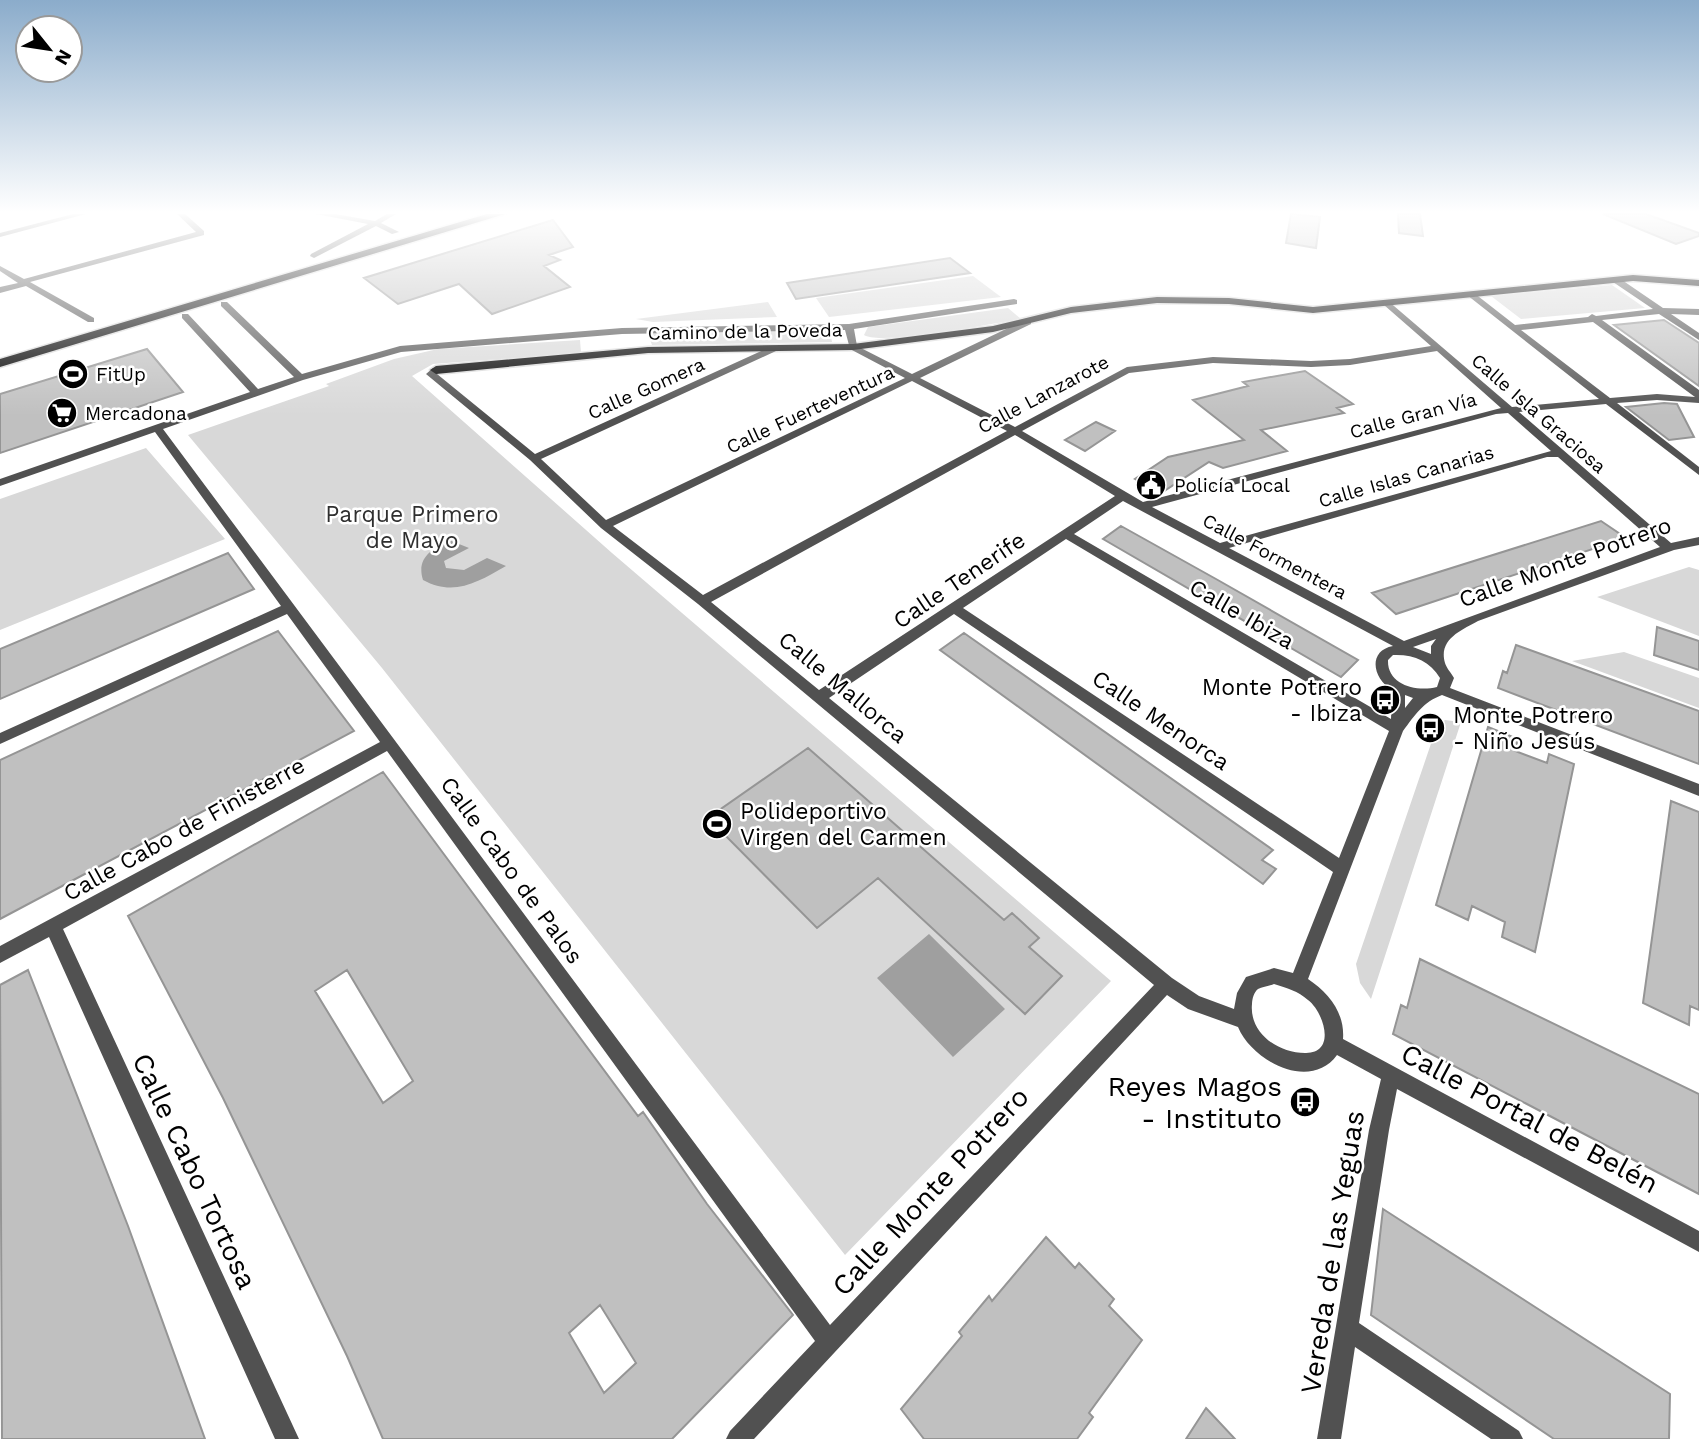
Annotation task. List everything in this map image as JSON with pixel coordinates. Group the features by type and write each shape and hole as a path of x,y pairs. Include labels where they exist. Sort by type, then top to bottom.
{"highway":[{"path":"0,355 249,281"},
{"path":"0,363 275,281"}],"main road":[{"name":"Camino de la Poveda","path":"436,370 648,350 853,347 1028,323 1071,310 1157,300 1229,301 1313,310 1605,281"},
{"name":"Camino de la Poveda","path":"1675,281 1699,283"}],"street":[{"path":"20,281 91,320"},
{"path":"0,290 30,281"},
{"path":"1618,281 1699,337"},
{"path":"1471,295 1699,472"},
{"name":"Camino de la Poveda","path":"0,483 299,378 389,352 431,345 622,331 849,327 1014,302"},
{"name":"Calle Isla Graciosa","path":"1387,303 1669,548"},
{"path":"224,304 299,378"},
{"path":"1514,328 1661,311 1699,312"},
{"path":"185,316 257,394"},
{"path":"1592,317 1699,395"},
{"name":"Calle Fuerteventura","path":"605,525 1028,323"},
{"path":"849,327 853,347"},
{"name":"Calle Formentera","path":"853,347 1013,430 1123,496 1222,546 1400,648 1419,653 1438,664"},
{"name":"Calle Lanzarote","path":"702,601 1111,376 1137,368 1213,360 1337,363 1437,348"},
{"name":"Calle Gomera","path":"534,458 774,349"},
{"name":"Calle Mallorca","path":"436,370 431,374 534,458 605,525 702,601 1166,984 1194,1003 1244,1021"},
{"name":"Calle Gran Vía","path":"1143,506 1508,410 1657,397 1699,400"},
{"name":"Calle Cabo de Palos","path":"157,428 828,1340"},
{"name":"Calle Islas Canarias","path":"1222,546 1547,454 1560,454"},
{"name":"Calle Tenerife","path":"818,698 1123,496"},
{"name":"Calle Ibiza","path":"1065,534 1397,729"},
{"name":"Calle Monte Potrero","path":"1400,648 1421,638 1448,631 1474,618 1669,548 1699,541"},
{"path":"0,739 290,607"},
{"name":"Calle Menorca","path":"955,608 1342,869"},
{"name":"Calle Monte Potrero","path":"1438,664 1438,646 1448,631"},
{"path":"1400,648 1382,658 1380,667 1387,678 1399,687 1427,695"},
{"path":"1438,664 1447,678 1443,690"},
{"path":"1397,729 1399,687"},
{"path":"1299,981 1397,729 1417,702 1427,695 1443,690 1699,790"},
{"name":"Calle Cabo de Finisterre","path":"0,955 390,743"},
{"name":"Calle Cabo Tortosa","path":"53,926 287,1439"},
{"path":"1274,976 1299,981 1313,990 1330,1011 1336,1033 1334,1044 1322,1058 1306,1063 1293,1062 1268,1052 1244,1021 1242,1001 1252,983 1274,976"},
{"name":"Calle Monte Potrero","path":"738,1439 828,1340 1166,984"},
{"name":"Calle Portal de Belén","path":"1334,1044 1699,1241"},
{"name":"Vereda de las Yeguas","path":"1329,1439 1391,1074"},
{"path":"1346,1328 1511,1439"}],"green space":[{"path":"936,281 980,281 1001,297 829,317 816,298"},
{"path":"1612,285 1645,308 1521,319 1491,296"},
{"path":"768,302 777,317 653,322 636,319"},
{"path":"1008,308 1021,319 914,336 874,338 864,335 868,327"},
{"path":"830,330 832,342 652,345 648,334"},
{"name":"Polideportivo Virgen del Carmen","path":"580,340 581,353 433,364 412,376 612,553 1111,981 845,1255 382,668 188,435 329,386 326,384 394,359 438,349"},
{"path":"146,448 225,539 0,630 0,499"},
{"path":"1689,567 1699,570 1699,636 1597,597"},
{"path":"1624,652 1699,678 1699,708 1572,661"},
{"path":"1445,720 1461,722 1371,999 1360,983 1356,964 1437,726"}],"shaded area":[{"path":"449,540 469,548 444,561 446,568 464,570 487,558 506,566 476,582 456,587 434,585 423,580 421,572 427,555"},
{"path":"929,934 1005,1009 953,1057 877,978"}],"building":[{"path":"368,281 563,281 570,287 492,314 459,284 398,304"},
{"path":"799,281 915,281 796,299 787,283"},
{"path":"1664,320 1699,343 1699,386 1614,325"},
{"path":"147,349 183,392 0,453 0,394"},
{"path":"1305,371 1353,404 1337,408 1344,413 1261,430 1287,451 1223,468 1209,462 1161,493 1135,479 1168,457 1244,440 1193,400 1248,386 1243,382"},
{"path":"1677,404 1694,437 1669,440 1626,407"},
{"path":"1096,422 1115,431 1085,451 1065,440"},
{"path":"1601,521 1626,538 1396,614 1372,593"},
{"path":"1121,526 1358,660 1341,677 1103,539"},
{"path":"228,553 254,589 0,699 0,649"},
{"path":"1657,627 1699,641 1699,670 1654,655"},
{"path":"278,631 354,731 0,919 0,760"},
{"path":"964,633 1273,850 1262,860 1276,869 1263,884 940,650"},
{"path":"1516,645 1699,711 1699,764 1498,688 1503,671 1507,673"},
{"path":"1488,727 1518,739 1515,751 1547,763 1549,754 1574,764 1535,952 1502,937 1505,922 1472,906 1468,920 1436,905"},
{"path":"808,748 1004,920 1012,913 1039,938 1029,947 1062,976 1025,1014 878,878 817,928 708,818"},
{"path":"383,772 638,1116 643,1112 707,1204 793,1315 672,1439 383,1439 347,1356 223,1098 128,916","holes":["347,970 413,1081 383,1103 315,991","600,1305 636,1363 604,1393 569,1333"]},
{"path":"1671,801 1699,812 1699,1010 1690,1006 1689,1025 1643,1003"},
{"path":"1420,959 1699,1094 1699,1194 1393,1034 1401,1005 1407,1008"},
{"path":"28,970 128,1226 205,1439 2,1439 0,985"},
{"path":"1383,1209 1670,1394 1669,1439 1554,1439 1371,1315"},
{"path":"1046,1237 1075,1268 1079,1263 1114,1299 1109,1306 1142,1340 1089,1413 1093,1417 1077,1439 924,1439 901,1409 962,1336 959,1332 989,1296 992,1301"},
{"path":"1206,1408 1235,1439 1186,1439"}],"place":[{"name":"FitUp","path":"73,374"},
{"name":"Mercadona","path":"62,413"},
{"name":"Policía Local","path":"1151,485"},
{"name":"Monte Potrero - Ibiza","path":"1385,700"},
{"name":"Monte Potrero - Niño Jesús","path":"1430,728"},
{"name":"Polideportivo Virgen del Carmen","path":"717,824"},
{"name":"Reyes Magos - Instituto","path":"1305,1102"}],"park label":[{"name":"Parque Primero de Mayo","path":"412,527"}]}
